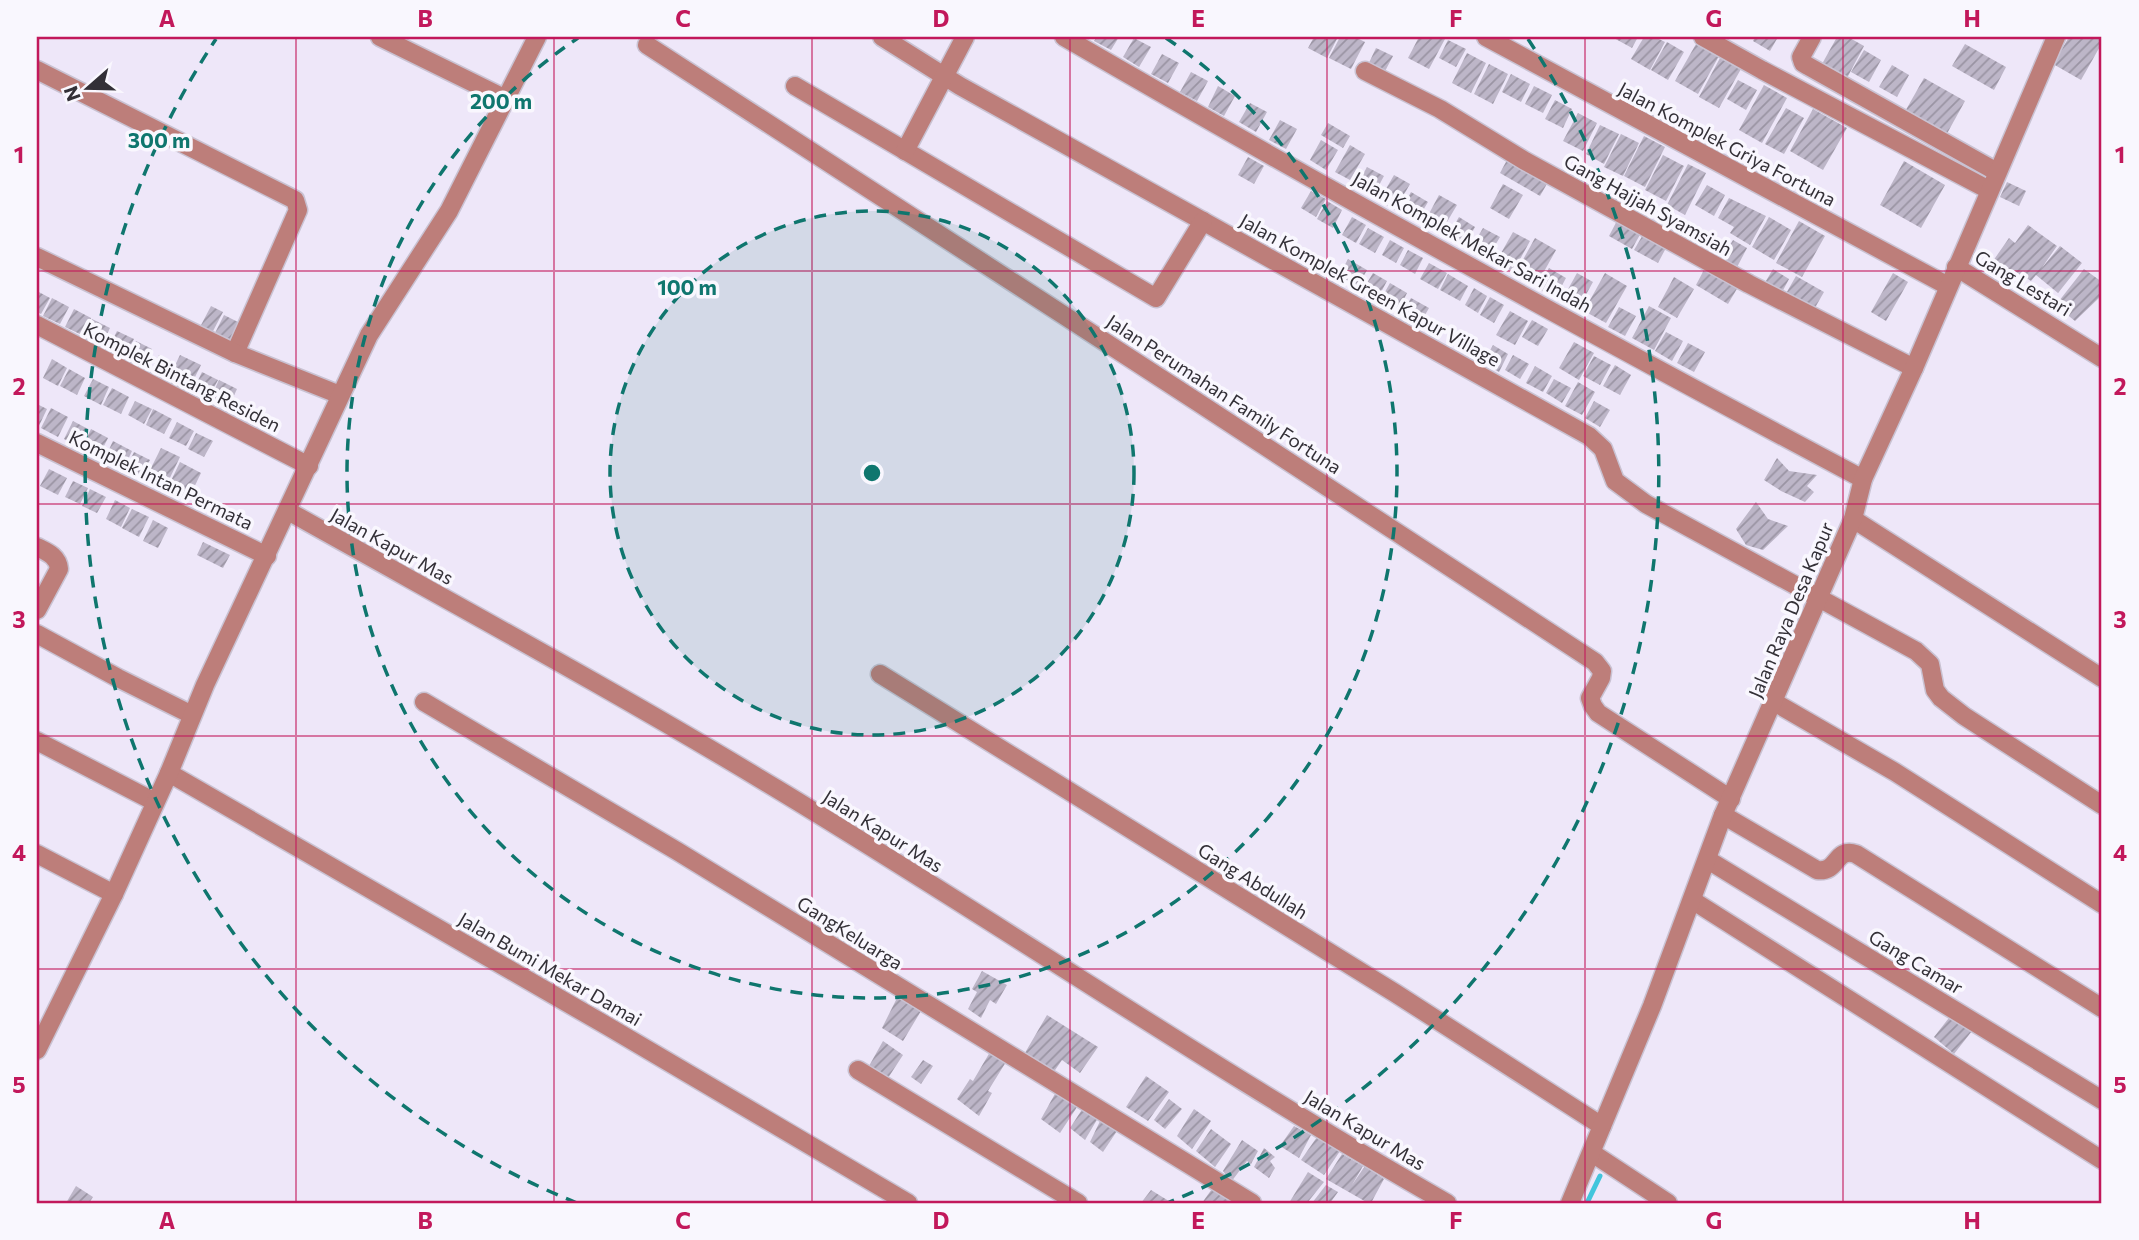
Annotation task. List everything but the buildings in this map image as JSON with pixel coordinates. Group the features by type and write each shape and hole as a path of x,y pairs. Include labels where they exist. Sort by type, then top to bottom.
{"street":[{"path":"380,37 506,99"},
{"path":"37,1050 114,894 192,715 369,335 449,211 537,37"},
{"name":"Jalan Komplek Green Kapur Village","path":"882,37 960,86 1589,436 1603,449 1615,481 1646,504 1916,651 1930,664 1935,690 1941,698 1964,716 2102,805"},
{"path":"905,151 965,37"},
{"name":"Jalan Komplek Mekar Sari Indah","path":"1064,37 1563,317 1863,479"},
{"name":"Jalan Komplek Griya Fortuna","path":"1486,37 1948,286"},
{"path":"1703,37 1990,190"},
{"path":"1812,37 1801,57 1808,66 1997,172"},
{"name":"Jalan Raya Desa Kapur","path":"1570,1203 1652,1006 1727,807 1853,519 1863,479 1914,368 2056,37"},
{"name":"Jalan Perumahan Family Fortuna","path":"647,46 1595,662 1602,671 1590,698 1598,713 1727,807"},
{"path":"37,70 295,200 298,210 235,353"},
{"name":"Gang Hajjah Syamsiah","path":"1365,72 1440,109 1525,160 1749,284 1914,368"},
{"path":"795,86 1156,298 1203,220"},
{"path":"37,257 235,353 340,395"},
{"name":"Gang Lestari","path":"1956,267 2102,358"},
{"name":"Komplek Bintang Residen","path":"37,325 309,466"},
{"name":"Komplek Intan Permata","path":"37,443 267,556"},
{"name":"Jalan Kapur Mas","path":"288,511 776,788 1233,1075 1447,1203"},
{"path":"1853,519 2102,678"},
{"path":"37,547 53,555 59,562 59,569 37,610"},
{"path":"37,634 192,715"},
{"name":"Gang Abdullah","path":"880,674 1395,993 1602,1126"},
{"name":"GangKeluarga","path":"424,702 677,851 1252,1203"},
{"path":"1774,702 1895,772 2102,904"},
{"path":"37,741 155,802"},
{"name":"Jalan Bumi Mekar Damai","path":"169,773 908,1203"},
{"path":"1727,807 1817,870 1826,870 1845,852 1856,854 2102,1008"},
{"path":"37,854 114,894"},
{"name":"Gang Camar","path":"1708,859 2102,1100"},
{"path":"1692,900 2102,1160"},
{"path":"858,1070 1078,1203"},
{"path":"1592,1153 1668,1203"}],"waterway":[{"path":"1587,1203 1600,1176"}]}
